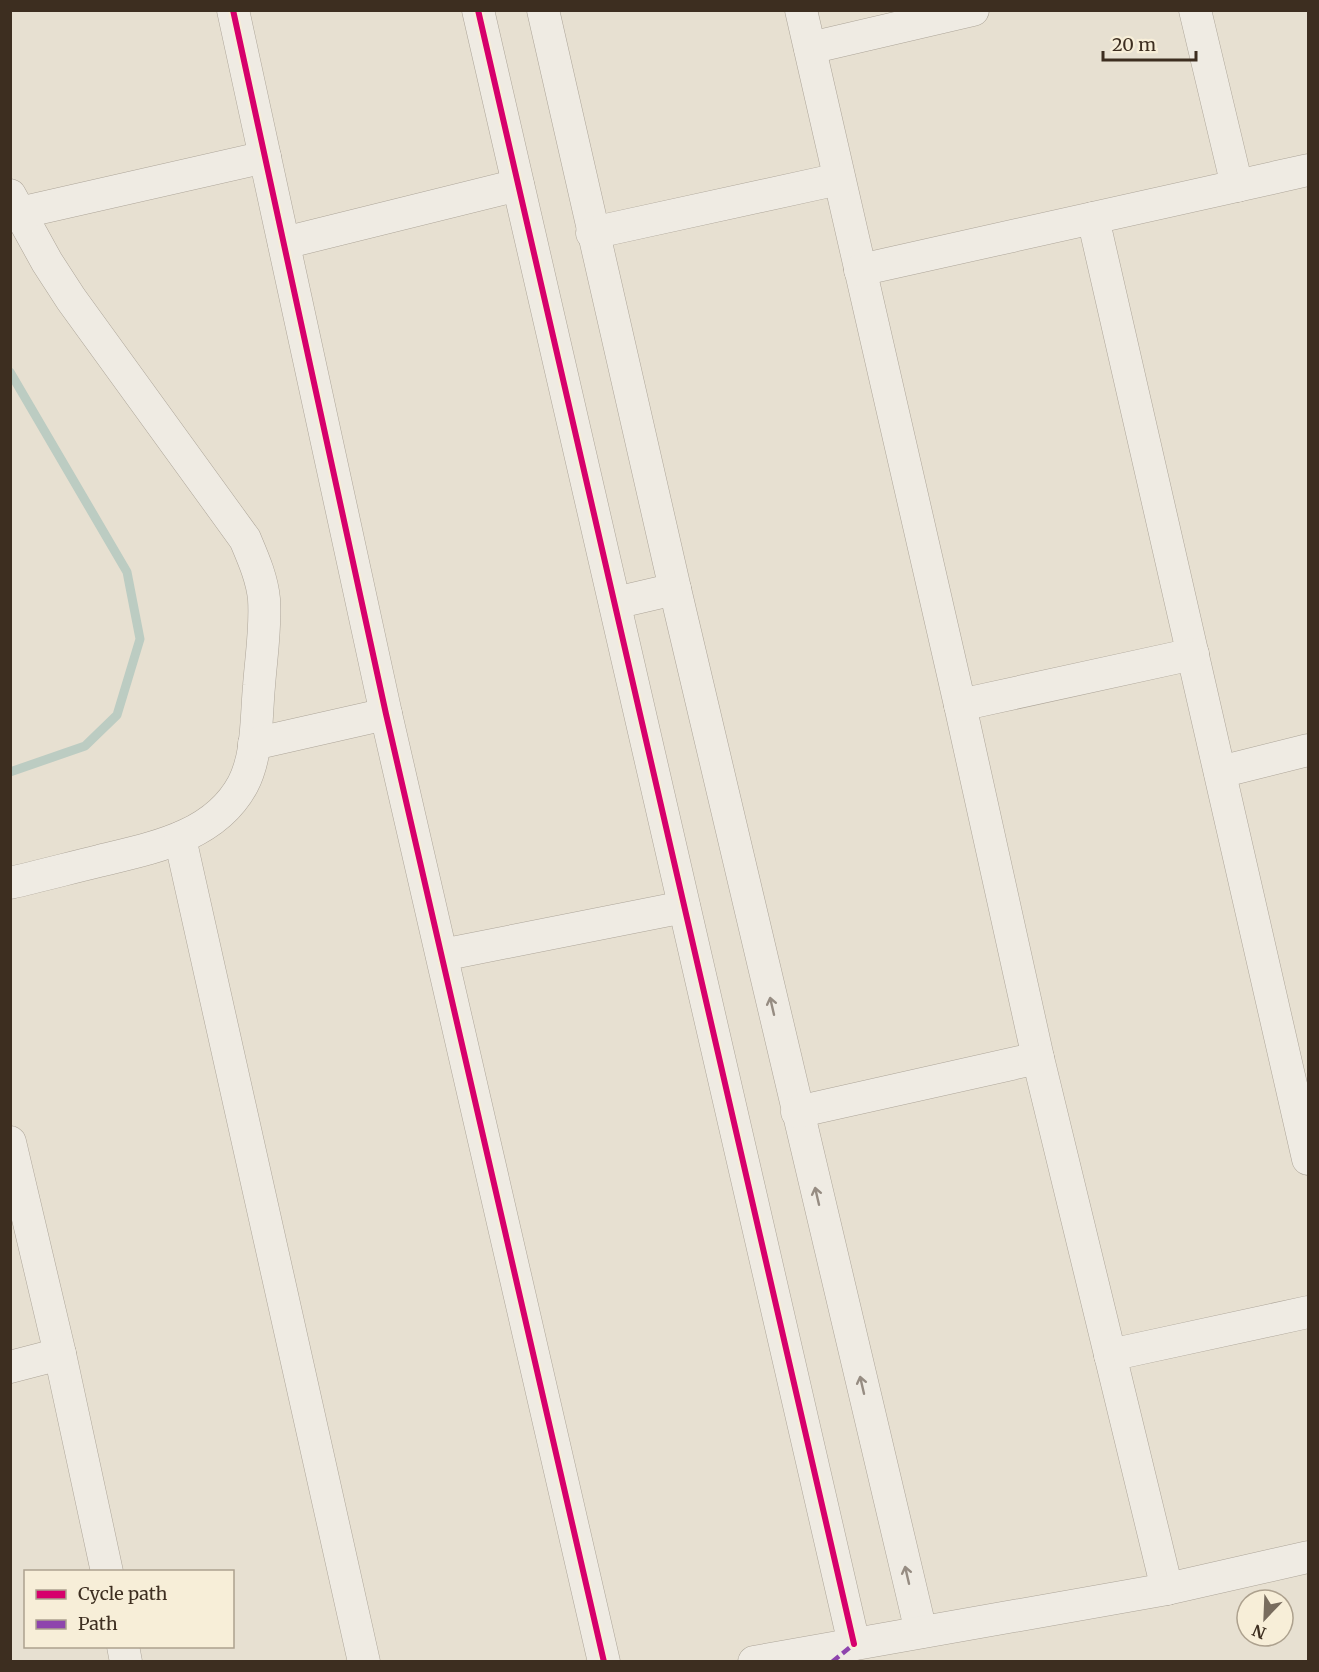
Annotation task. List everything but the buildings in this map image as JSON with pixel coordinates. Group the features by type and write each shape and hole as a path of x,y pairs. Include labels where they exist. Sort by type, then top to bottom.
{"street":[{"path":"233,10 386,714 604,1662"},
{"path":"478,10 854,1644"},
{"path":"543,10 592,233 921,1632"},
{"path":"801,10 1038,1058 1167,1589"},
{"path":"810,48 972,10"},
{"path":"1195,10 1237,186"},
{"path":"10,883 149,850 205,825 228,807 243,784 253,756 264,631 264,599 257,568 245,539 71,299 47,262 15,204 265,157"},
{"path":"860,270 1308,170"},
{"path":"592,233 839,179"},
{"path":"284,243 518,185"},
{"path":"1093,218 1308,1159"},
{"path":"615,603 675,589"},
{"path":"960,705 1193,654"},
{"path":"254,744 386,714"},
{"path":"1220,772 1308,750"},
{"path":"180,838 363,1662"},
{"path":"442,955 684,907"},
{"path":"797,1112 1038,1058"},
{"path":"10,1142 60,1354 107,1570"},
{"path":"1110,1355 1308,1312"},
{"path":"10,1367 60,1354"},
{"path":"754,1662 1167,1589 1308,1557"}],"waterway":[{"path":"10,372 127,572 140,639 117,715 85,746 10,772"}],"marked path":[{"path":"832,1662 854,1644"}],"cycle path":[{"path":"233,10 386,714 604,1662"},
{"path":"478,10 854,1644"}]}
